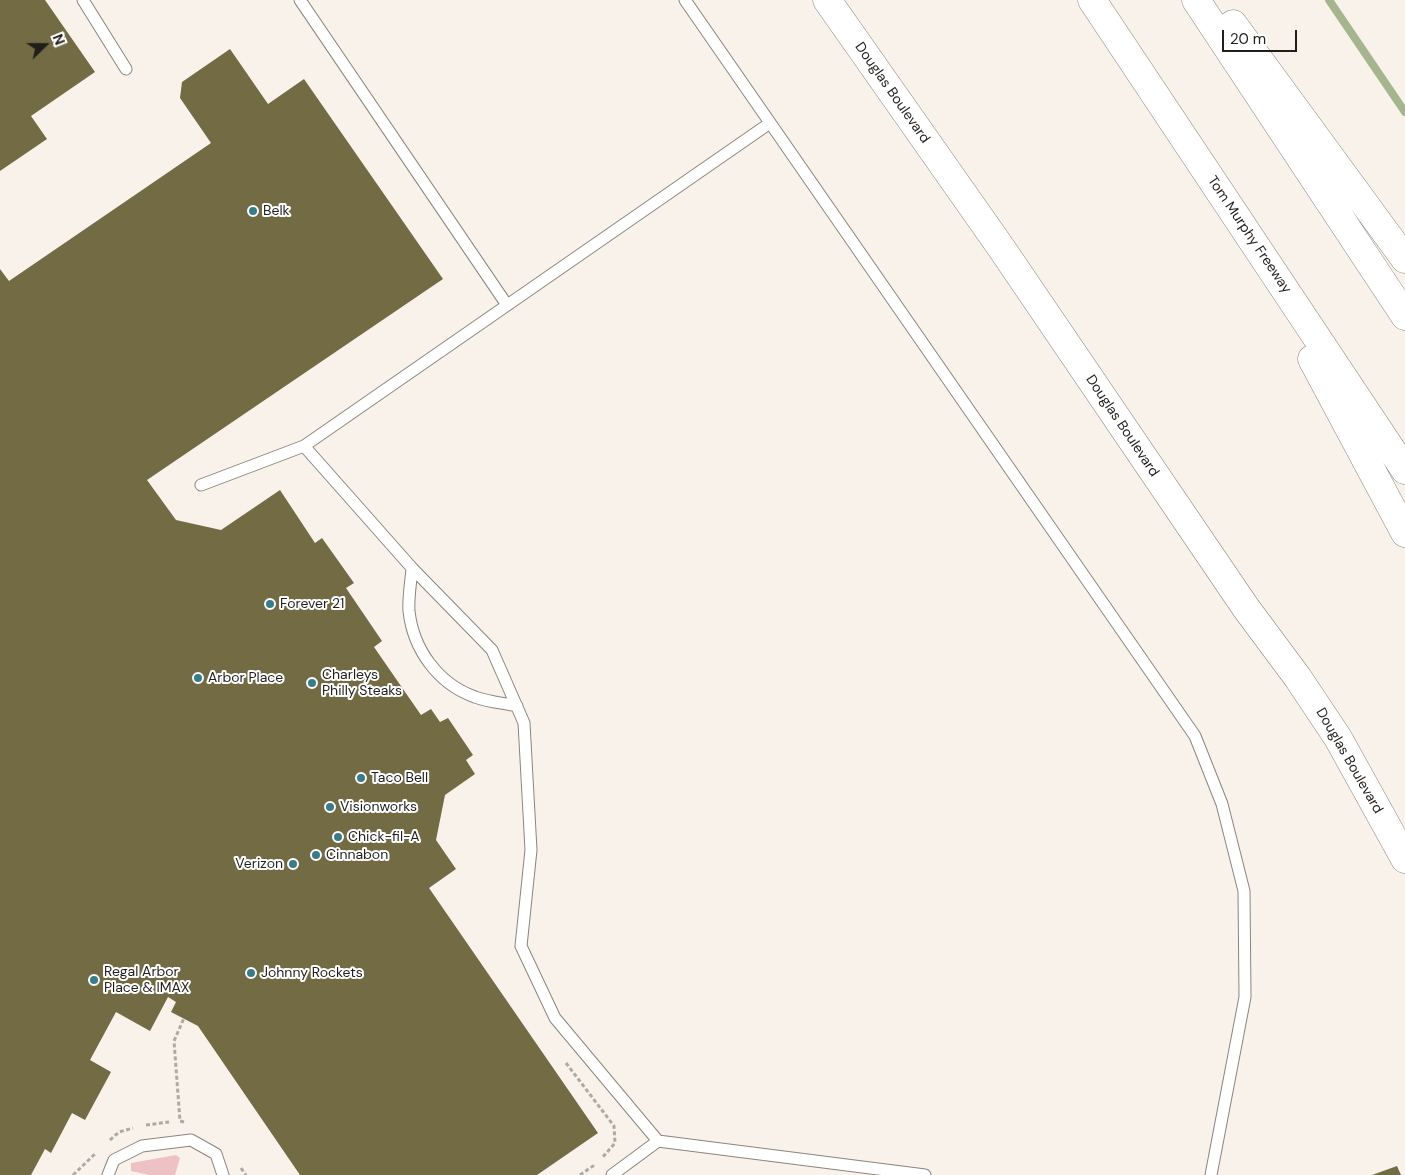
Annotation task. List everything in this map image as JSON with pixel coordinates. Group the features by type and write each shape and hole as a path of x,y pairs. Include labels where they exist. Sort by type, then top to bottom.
{"main road":[{"name":"Douglas Boulevard","path":"827,0 1008,257 1246,608 1298,678 1338,738 1405,859"},
{"name":"Tom Murphy Freeway","path":"1092,0 1405,470"},
{"path":"1196,0 1405,316"},
{"path":"1215,0 1405,259"},
{"path":"1239,221 1405,534"}],"lane":[{"path":"83,0 126,69"},
{"path":"300,0 507,305"},
{"path":"685,0 1195,736 1222,804 1244,891 1245,997 1211,1175"},
{"path":"201,485 304,446 770,124"},
{"path":"304,446 412,568 492,650 524,723 531,850 521,946 555,1018 658,1141 925,1175"},
{"path":"412,568 409,608 412,631 422,653 437,672 457,689 476,698 517,706"},
{"path":"108,1175 114,1160 142,1146 191,1140 216,1154 223,1175"},
{"path":"612,1175 658,1141"}],"path":[{"path":"184,1018 174,1041 180,1121 189,1122"},
{"path":"564,1058 614,1126 616,1143"},
{"path":"238,1163 246,1175"}],"shaded area":[{"path":"176,1155 180,1158 175,1175 149,1175 131,1171 131,1163"}],"building":[{"path":"0,0 45,0 95,72 31,116 47,139 0,171"},
{"path":"230,49 268,104 304,79 443,279 147,480 176,520 221,530 280,490 315,543 322,538 354,583 346,588 382,641 374,647 421,715 431,709 440,722 448,718 473,755 466,760 475,774 445,795 436,840 456,869 429,888 598,1133 537,1175 300,1175 198,1026 171,1012 176,1002 168,997 150,1031 116,1012 90,1060 111,1072 85,1120 72,1113 51,1153 45,1149 31,1175 0,1175 0,269 9,281 211,143 180,98 182,82"},
{"path":"1397,1166 1401,1175 1372,1175"}],"waterway":[{"path":"1329,0 1405,112"}],"place":[{"name":"Belk","path":"253,211"},
{"name":"Forever 21","path":"270,604"},
{"name":"Arbor Place","path":"198,678"},
{"name":"Charleys Philly Steaks","path":"312,683"},
{"name":"Taco Bell","path":"361,778"},
{"name":"Visionworks","path":"330,807"},
{"name":"Chick-fil-A","path":"338,837"},
{"name":"Cinnabon","path":"316,855"},
{"name":"Verizon","path":"293,864"},
{"name":"Johnny Rockets","path":"251,973"},
{"name":"Regal Arbor Place & IMAX","path":"94,980"}]}
